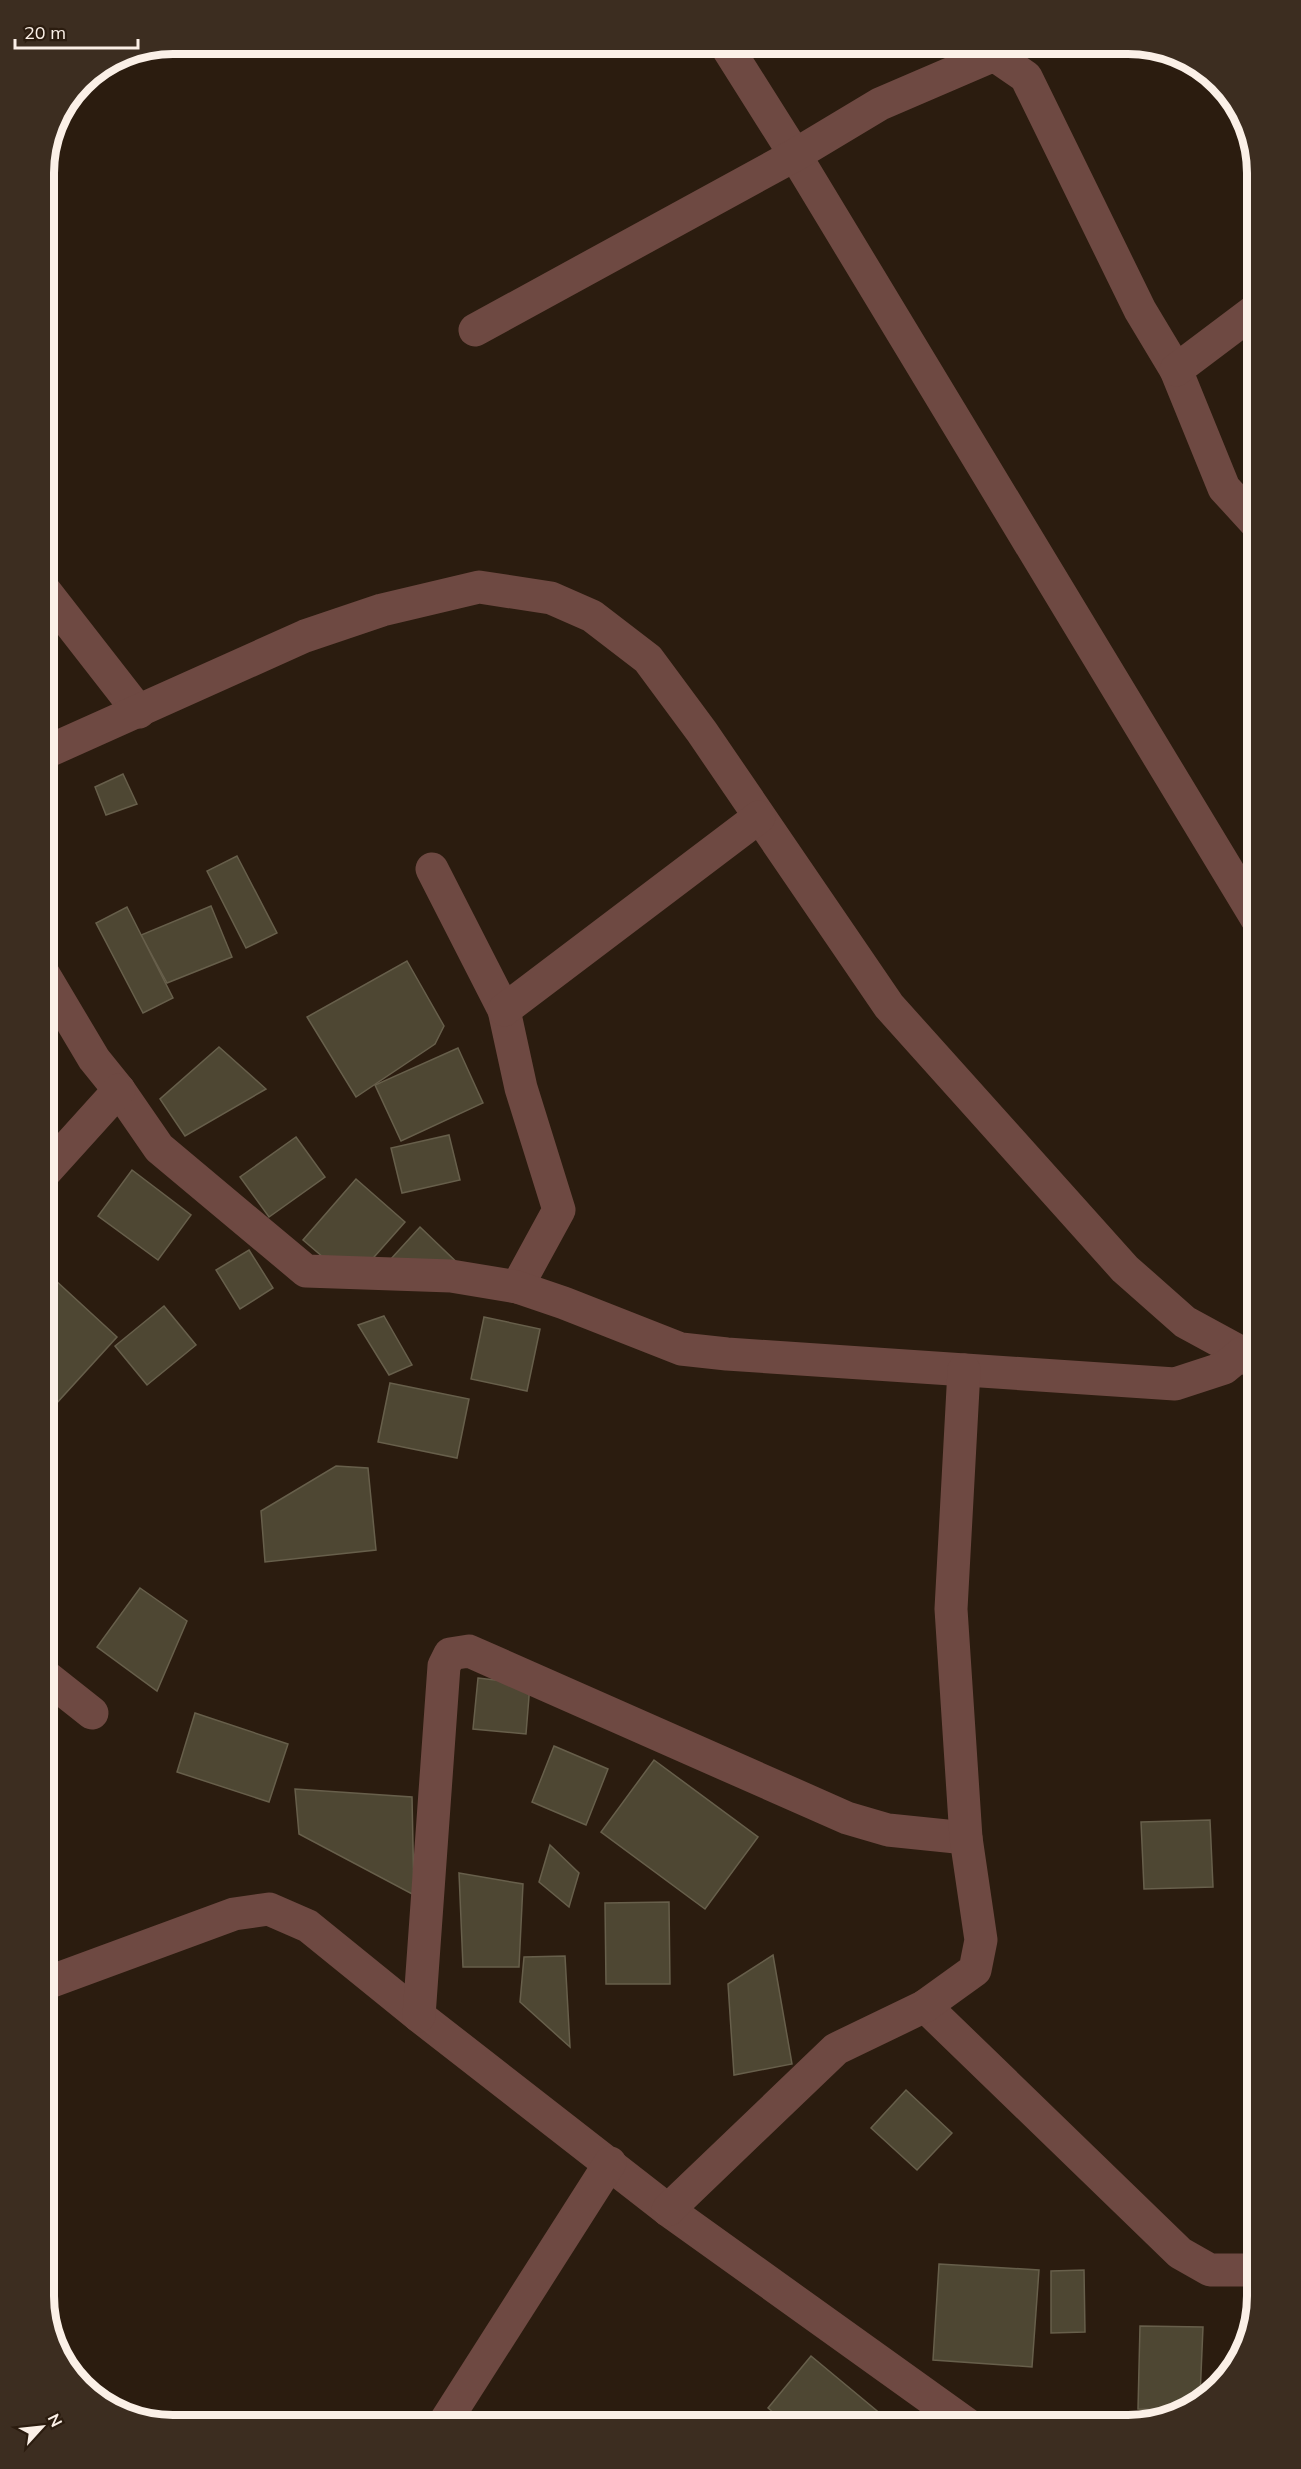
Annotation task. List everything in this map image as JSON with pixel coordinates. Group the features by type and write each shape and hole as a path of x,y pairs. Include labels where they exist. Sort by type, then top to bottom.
{"street":[{"path":"731,54 1247,902"},
{"path":"475,330 795,156 880,104 994,55 1026,77 1140,310 1176,370 1224,488 1247,513"},
{"path":"1176,370 1247,317"},
{"path":"54,749 305,636 382,610 479,587 551,598 592,616 648,659 702,732 889,1006 1125,1269 1185,1322 1247,1357"},
{"path":"54,603 139,712"},
{"path":"504,1010 759,817"},
{"path":"432,869 504,1010 521,1088 559,1210 517,1287"},
{"path":"54,992 94,1059 119,1090 159,1148 306,1271 451,1276 517,1287 681,1349 1175,1384 1247,1360"},
{"path":"54,1162 119,1090"},
{"path":"668,2210 836,2049 925,2006 975,1970 981,1940 966,1838 951,1609 964,1370"},
{"path":"419,2016 444,1666 450,1654 469,1651 847,1818 888,1830 966,1838"},
{"path":"54,1684 92,1713"},
{"path":"54,1980 234,1914 269,1909 308,1926 419,2016 668,2210 953,2415"},
{"path":"925,2006 1180,2253 1210,2270 1247,2270"},
{"path":"449,2415 610,2163"}],"building":[{"path":"123,774 137,804 106,815 95,787"},
{"path":"237,856 277,933 246,948 207,871"},
{"path":"211,906 232,957 167,983 141,935"},
{"path":"127,907 173,998 143,1013 96,923"},
{"path":"407,961 444,1026 435,1044 356,1097 307,1017"},
{"path":"219,1047 266,1089 185,1136 160,1099"},
{"path":"458,1048 483,1103 401,1141 375,1085"},
{"path":"449,1135 460,1180 402,1193 391,1148"},
{"path":"296,1137 325,1177 269,1217 240,1177"},
{"path":"132,1170 191,1215 158,1260 98,1216"},
{"path":"356,1179 405,1222 352,1282 303,1240"},
{"path":"420,1227 467,1272 390,1260"},
{"path":"249,1250 273,1288 240,1309 216,1270"},
{"path":"54,1279 117,1337 54,1406"},
{"path":"164,1306 196,1345 147,1385 115,1346"},
{"path":"384,1316 412,1365 389,1375 358,1325"},
{"path":"484,1317 540,1329 527,1391 471,1379"},
{"path":"390,1383 469,1399 457,1458 378,1442"},
{"path":"336,1466 368,1468 376,1550 265,1562 261,1511"},
{"path":"140,1588 187,1621 157,1691 97,1647"},
{"path":"478,1678 530,1684 526,1734 473,1729"},
{"path":"195,1713 288,1744 269,1802 177,1772"},
{"path":"554,1746 608,1769 586,1825 532,1802"},
{"path":"654,1760 758,1837 705,1909 601,1832"},
{"path":"295,1789 412,1797 414,1895 299,1834"},
{"path":"1210,1820 1213,1887 1144,1889 1141,1822"},
{"path":"550,1845 579,1873 569,1907 539,1882"},
{"path":"459,1873 523,1884 519,1967 463,1967"},
{"path":"669,1902 670,1984 606,1984 605,1903"},
{"path":"773,1955 792,2064 734,2075 728,1984"},
{"path":"565,1956 570,2047 520,2002 524,1957"},
{"path":"906,2090 952,2133 917,2170 871,2128"},
{"path":"939,2264 1039,2270 1032,2367 933,2360"},
{"path":"1084,2270 1085,2332 1051,2333 1051,2271"},
{"path":"1140,2326 1203,2327 1200,2390 1166,2409 1138,2409"},
{"path":"811,2356 882,2415 776,2415 768,2408"}]}
